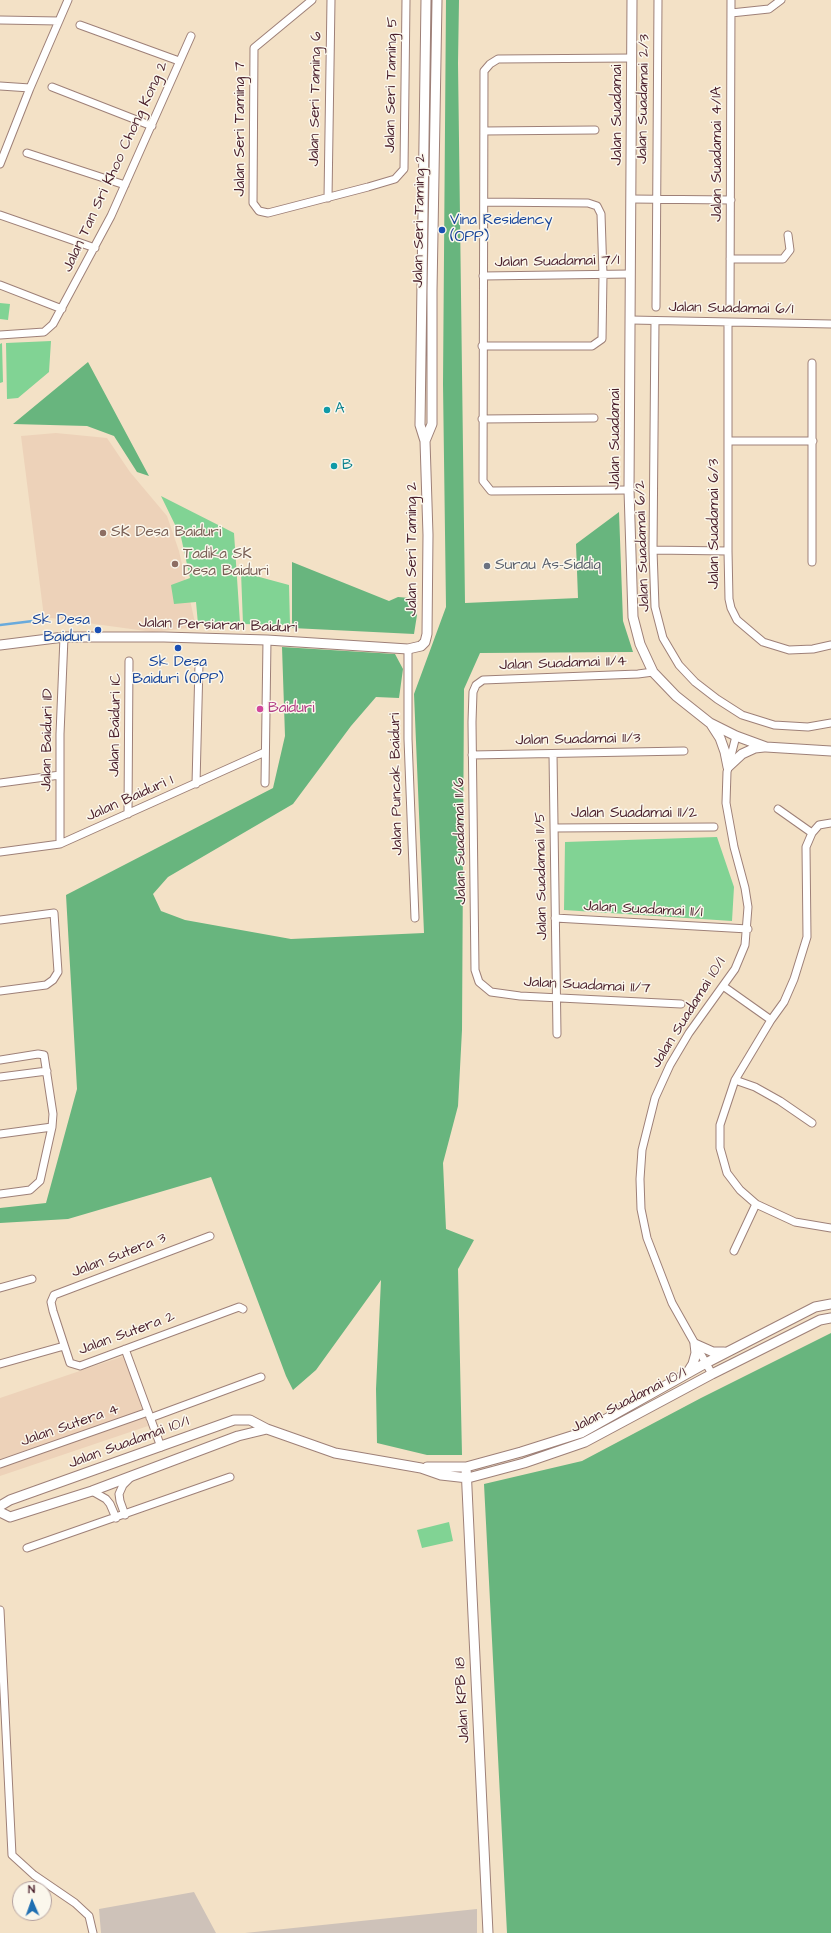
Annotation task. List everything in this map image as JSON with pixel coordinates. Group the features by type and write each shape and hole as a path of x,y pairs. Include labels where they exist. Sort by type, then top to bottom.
{"street":[{"path":"0,164 30,88 68,0"},
{"name":"Jalan Seri Taming 7","path":"312,0 254,48 253,203 259,211 268,213 328,198"},
{"name":"Jalan Seri Taming 6","path":"328,198 331,0"},
{"name":"Jalan Seri Taming 5","path":"328,198 395,179 404,170 406,0"},
{"name":"Jalan Seri Taming 2","path":"408,649 421,646 427,634 428,535 425,441 420,425 426,0"},
{"name":"Jalan Seri Taming 2","path":"425,441 432,424 432,291 437,0"},
{"name":"Jalan Suadamai","path":"632,0 629,490 633,617 640,644 652,672 676,696 710,723 736,736 766,747 809,751 831,751"},
{"name":"Jalan Suadamai 2/3","path":"656,306 658,0"},
{"name":"Jalan Suadamai 4/1A","path":"730,307 731,0"},
{"path":"731,13 769,9 781,0"},
{"path":"0,20 59,21"},
{"path":"80,25 180,61"},
{"name":"Jalan Tan Sri Khoo Chong Kong 2","path":"0,335 44,332 62,309 95,248 125,185 191,36"},
{"path":"629,490 491,492 483,481 482,346 484,71 490,64 498,59 632,58"},
{"path":"0,86 30,88"},
{"path":"52,87 152,126"},
{"path":"484,131 595,130"},
{"path":"27,153 125,185"},
{"path":"631,199 731,200"},
{"path":"482,346 592,346 602,339 603,275 601,214 597,206 588,202 484,202"},
{"path":"0,215 95,248"},
{"path":"730,259 783,259 790,250 788,235"},
{"name":"Jalan Suadamai 7/1","path":"483,276 630,274"},
{"path":"0,286 62,309"},
{"name":"Jalan Suadamai 6/1","path":"631,320 831,324"},
{"name":"Jalan Suadamai 6/2","path":"655,321 653,550 655,607 663,638 679,665 695,682 717,699 742,715 774,725 808,727 831,724"},
{"name":"Jalan Suadamai 6/3","path":"728,322 728,599 737,620 763,642 789,650 813,650 831,645"},
{"path":"812,363 812,562"},
{"path":"482,418 594,418"},
{"path":"728,441 813,441"},
{"path":"653,550 728,551"},
{"name":"Jalan Persiaran Baiduri","path":"0,644 64,637 267,640 408,649"},
{"name":"Jalan Baiduri 1D","path":"60,844 60,775 64,637"},
{"path":"265,783 267,640"},
{"name":"Jalan Puncak Baiduri","path":"408,649 408,739 415,918"},
{"name":"Jalan Baiduri 1C","path":"128,814 130,661"},
{"path":"196,784 199,664"},
{"name":"Jalan Suadamai 11/4","path":"476,684 483,680 638,674 652,672"},
{"name":"Jalan Suadamai 11/6","path":"476,684 473,692 472,755 475,970 479,982 491,992"},
{"path":"710,723 720,738 728,767"},
{"name":"Jalan Suadamai 10/1","path":"712,1374 672,1303 648,1238 641,1209 642,1150 655,1098 670,1065 689,1033 735,969 746,945 748,907 745,888 734,847 726,803 728,767 736,736"},
{"path":"728,767 742,754 755,748 766,747"},
{"name":"Jalan Suadamai 11/3","path":"472,755 684,751"},
{"name":"Jalan Baiduri 1","path":"0,852 60,844 265,752"},
{"name":"Jalan Suadamai 11/5","path":"553,754 557,1034"},
{"path":"0,783 60,775"},
{"path":"778,809 812,833"},
{"path":"831,823 819,825 812,833 806,847 807,937 794,979 784,1002 735,1080 720,1125 720,1148 727,1173 740,1190 756,1204 795,1222 831,1228"},
{"name":"Jalan Suadamai 11/2","path":"554,828 714,827"},
{"path":"0,920 54,913 58,972 53,980 46,985 0,991"},
{"name":"Jalan Suadamai 11/1","path":"555,918 748,929"},
{"path":"723,986 772,1020"},
{"name":"Jalan Suadamai 11/7","path":"491,992 520,996 681,1004"},
{"path":"0,1060 38,1054 44,1055 53,1114 52,1127 40,1181 30,1190 0,1194"},
{"path":"0,1077 47,1071"},
{"path":"735,1080 755,1087 780,1101 812,1123"},
{"path":"0,1134 52,1127"},
{"path":"734,1251 756,1204"},
{"name":"Jalan Sutera 3","path":"53,1311 51,1302 54,1295 210,1236"},
{"path":"0,1288 32,1279"},
{"name":"Jalan Suadamai 10/1","path":"421,1468 466,1467 521,1452 581,1433 727,1352 815,1307 831,1304"},
{"name":"Jalan Sutera 2","path":"53,1311 70,1363 80,1366 239,1307 243,1309"},
{"name":"Jalan Suadamai 10/1","path":"0,1506 10,1500 234,1420 250,1420 267,1429 335,1453 421,1468 441,1475 468,1478 586,1442 712,1374 820,1320 831,1318"},
{"path":"695,1344 713,1352 727,1352"},
{"path":"686,1375 693,1364 696,1353 695,1344"},
{"path":"0,1364 64,1346"},
{"path":"125,1349 152,1415 160,1447"},
{"name":"Jalan Sutera 4","path":"0,1464 152,1415 261,1377"},
{"name":"Jalan Suadamai 10/1","path":"0,1512 10,1517 92,1492 238,1436 267,1429"},
{"name":"Jalan KPB 18","path":"466,1467 468,1478 488,1933"},
{"path":"125,1515 119,1494 123,1485 132,1476"},
{"path":"26,1548 125,1515 230,1476"},
{"path":"92,1492 106,1499 110,1504 116,1518"},
{"path":"0,1610 3,1717 12,1856 34,1875 75,1903 84,1911 89,1916 93,1933"}],"shaded area":[{"name":"SK Desa Baiduri","path":"56,433 107,438 130,472 167,516 179,551 196,627 153,632 44,617 21,436"},
{"path":"124,1356 148,1426 0,1476 0,1398"},
{"path":"194,1892 216,1933 101,1933 99,1909"},
{"path":"477,1909 477,1933 245,1933"}],"green space":[{"path":"446,0 459,0 458,63 465,603 578,598 576,544 619,512 623,621 633,652 480,653 464,689 462,1030 458,1106 443,1163 446,1229 474,1240 458,1269 462,1455 427,1455 377,1443 376,1389 381,1280 316,1370 293,1390 286,1376 211,1177 68,1219 0,1223 0,1208 46,1203 77,1089 66,895 273,788 285,736 282,647 395,654 403,669 399,698 376,697 351,726 293,804 168,877 153,894 161,911 185,920 291,939 424,933 414,694 446,607 443,384"},
{"path":"0,303 10,304 8,320 0,319"},
{"path":"51,341 49,372 18,398 7,399 6,343"},
{"path":"2,343 3,382 0,383 0,344"},
{"path":"88,362 149,476 137,472 114,436 87,426 13,424"},
{"path":"161,496 234,533 240,623 198,624 196,602 174,604 171,585 190,578 181,537"},
{"path":"292,562 389,601 398,597 410,598 417,615 414,634 292,628"},
{"path":"241,572 289,585 290,625 243,624"},
{"path":"717,837 734,887 732,921 564,910 565,842"},
{"path":"831,1333 831,1933 507,1933 484,1484 582,1461 701,1398"},
{"path":"449,1522 453,1541 422,1548 417,1530"}],"waterway":[{"path":"0,625 33,621"}],"place":[{"name":"Vina Residency (OPP)","path":"442,230"},
{"name":"A","path":"327,410"},
{"name":"B","path":"334,466"},
{"name":"SK Desa Baiduri","path":"103,533"},
{"name":"Tadika SK Desa Baiduri","path":"175,564"},
{"name":"Surau As-Siddiq","path":"487,566"},
{"name":"Sk Desa Baiduri","path":"98,630"},
{"name":"Sk Desa Baiduri (OPP)","path":"178,648"},
{"name":"Baiduri","path":"260,709"}]}
